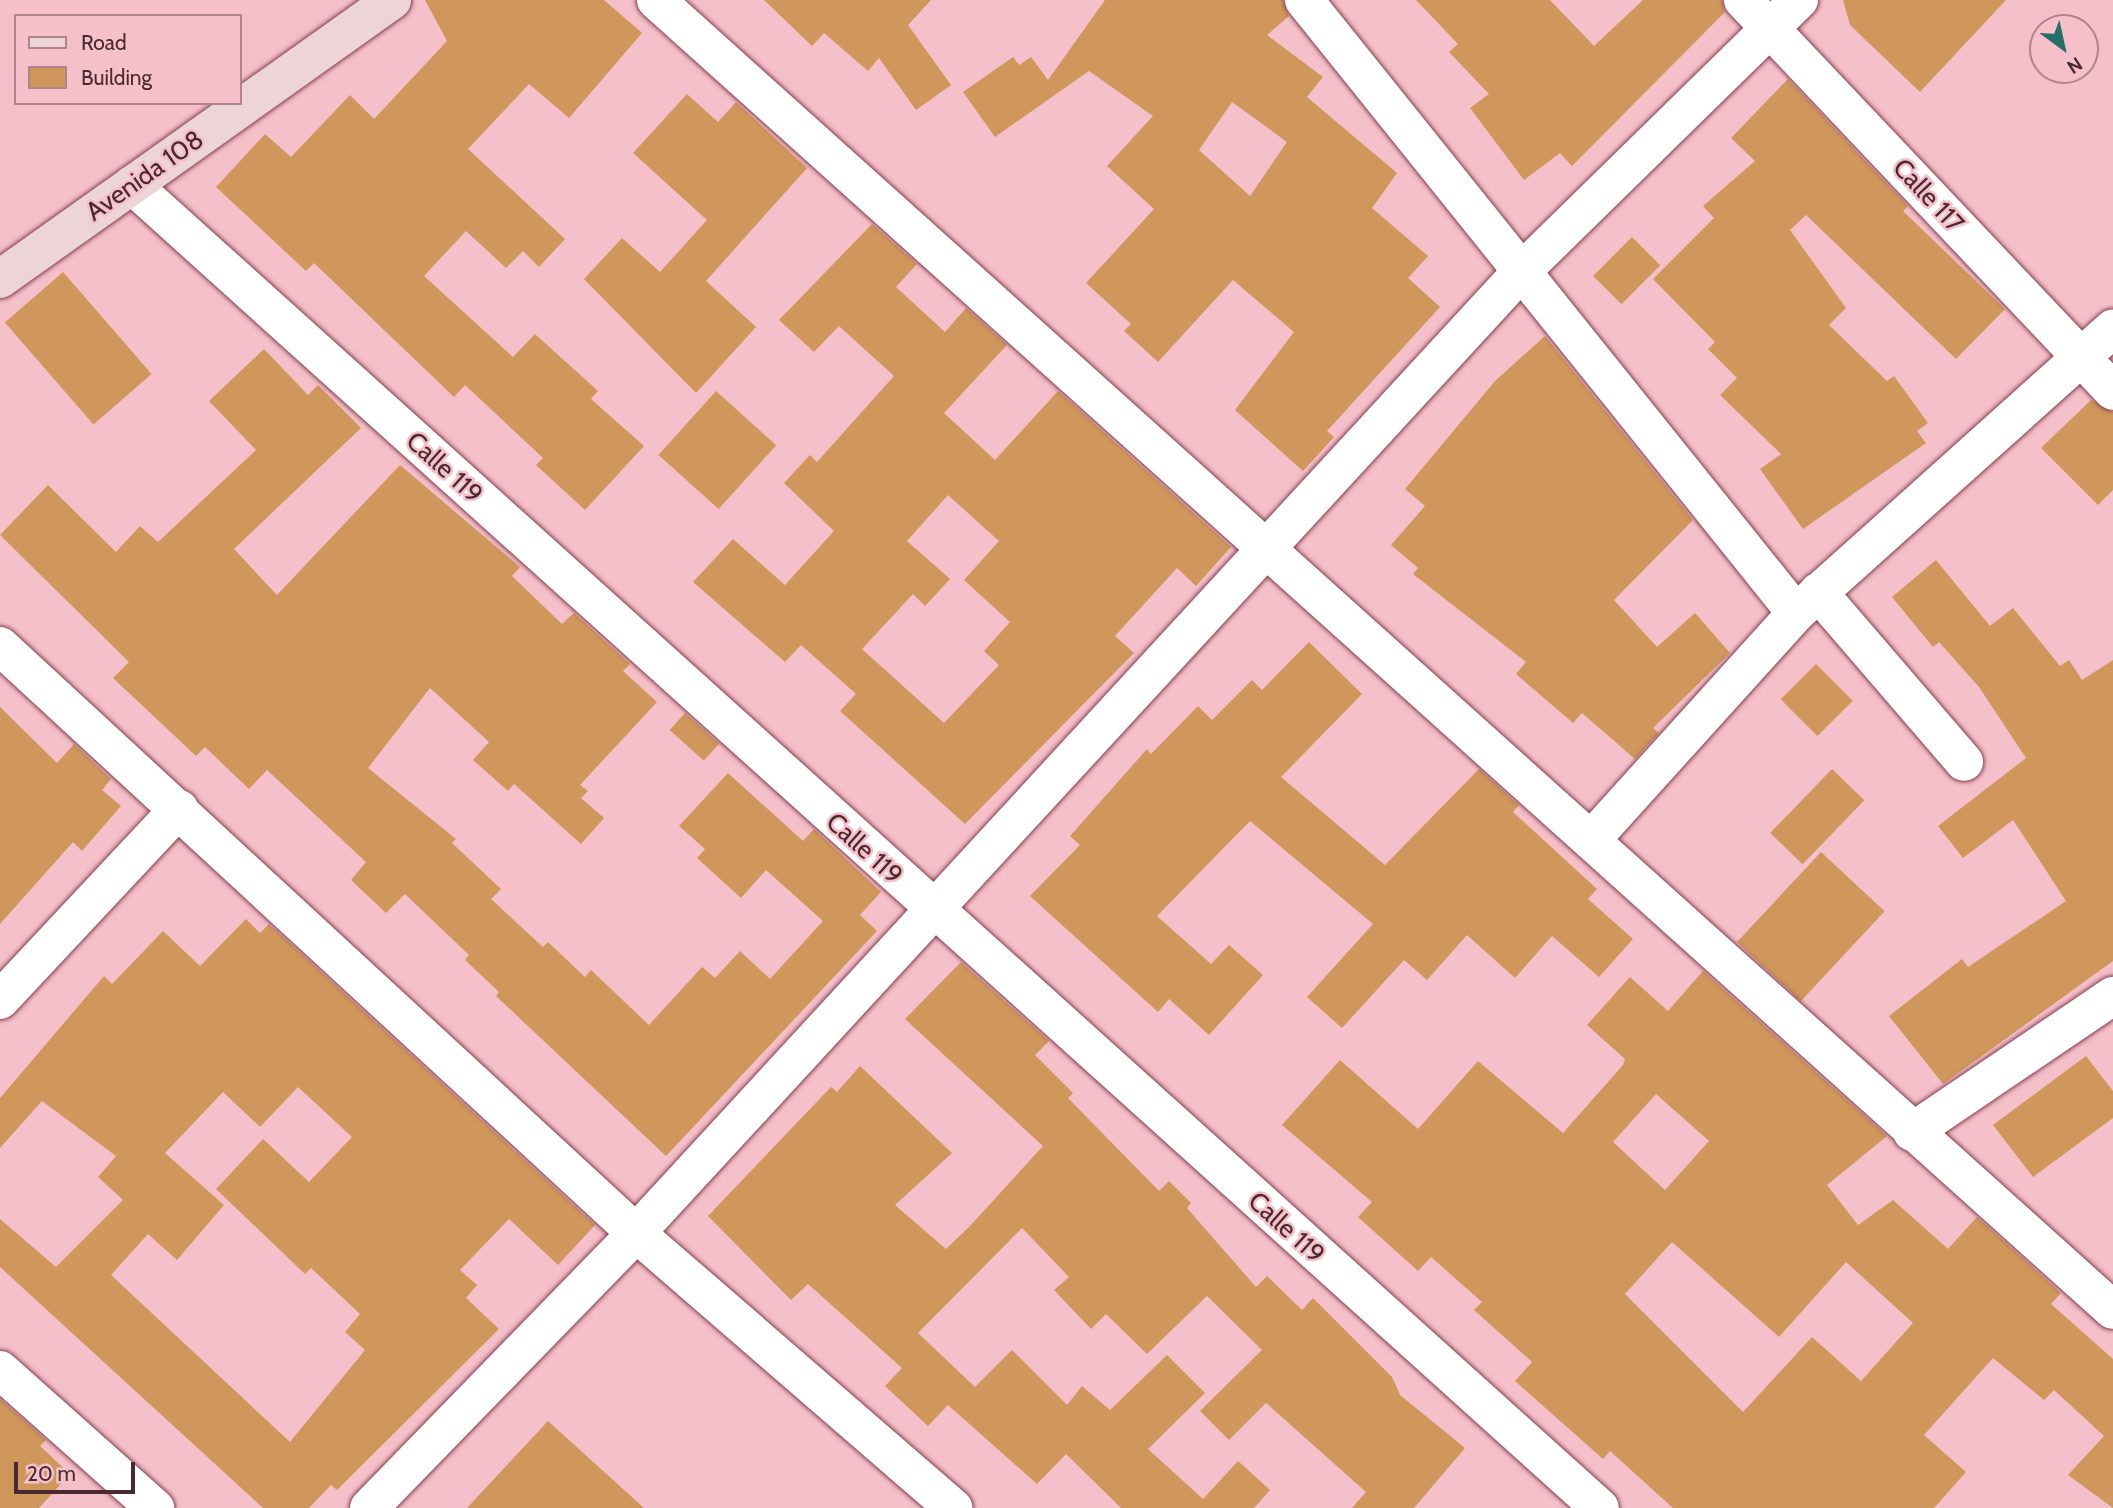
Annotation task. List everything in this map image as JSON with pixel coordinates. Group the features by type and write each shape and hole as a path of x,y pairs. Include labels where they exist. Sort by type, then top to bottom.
{"street":[{"path":"656,0 1261,549 1591,840 1912,1132 2113,1310"},
{"path":"1304,0 1519,274 1807,603 1964,762"},
{"name":"Calle 117","path":"1743,0 2113,391"},
{"path":"369,1508 636,1233 933,912 1261,549 1519,274 1800,0"},
{"name":"Avenida 108","path":"242,104 375,5"},
{"name":"Avenida 108","path":"0,279 240,105"},
{"name":"Calle 119","path":"132,185 933,912 1600,1508"},
{"path":"1591,840 1807,603 2113,329"},
{"path":"0,646 636,1233 953,1508"},
{"path":"0,1000 179,809"},
{"path":"1912,1132 2113,996"},
{"path":"0,1370 155,1508"}],"building":[{"path":"425,0 604,0 642,33 569,118 529,84 468,149 565,239 539,267 523,251 506,268 466,231 424,276 513,357 535,334 598,391 591,399 644,446 585,510 536,465 543,458 465,385 454,397 314,263 306,271 216,187 265,134 291,157 350,95 374,119 447,41"},
{"path":"764,0 931,0 908,25 951,85 916,110 879,58 868,71 824,33 812,46"},
{"path":"1105,0 1283,0 1289,16 1267,35 1323,77 1307,97 1397,173 1372,208 1428,256 1408,278 1440,307 1327,431 1334,437 1303,471 1235,410 1294,332 1233,280 1158,362 1124,331 1131,324 1086,283 1154,209 1107,166 1153,116 1089,71 995,137 963,92 1013,57 1019,65 1031,57 1048,80","holes":["1232,102 1287,142 1250,196 1199,150"]},
{"path":"1416,0 1550,0 1594,46 1643,0 1722,0 1725,12 1572,166 1560,153 1524,180 1470,108 1489,94 1449,52 1458,44"},
{"path":"1843,0 2006,0 1920,92 1850,25"},
{"path":"1788,79 1908,206 1903,211 2005,309 1956,359 1806,215 1790,230 1846,308 1829,325 1887,381 1894,376 1928,423 1917,431 1926,443 1803,529 1760,469 1781,454 1720,395 1737,378 1708,349 1715,342 1653,279 1714,218 1703,206 1755,161 1731,138"},
{"path":"687,94 718,122 736,102 807,168 706,281 756,327 696,393 584,279 622,238 660,272 707,220 633,153"},
{"path":"872,224 917,264 896,287 945,332 966,308 1007,345 944,413 995,460 1058,391 1231,547 1196,586 1177,568 1115,636 1134,653 965,824 840,711 856,694 801,645 785,662 693,582 733,539 785,585 834,531 784,483 810,455 817,462 894,376 839,326 814,352 779,320","holes":["948,495 999,541 964,580 1010,622 984,651 999,665 944,723 862,649 913,594 925,606 950,579 907,541"]},
{"path":"1632,237 1660,265 1621,304 1593,276"},
{"path":"63,272 152,374 93,424 5,323"},
{"path":"1545,336 1693,520 1614,600 1657,647 1695,613 1730,653 1653,728 1659,733 1635,759 1582,713 1573,723 1516,674 1526,662 1413,574 1418,568 1391,545 1425,506 1405,489 1495,381"},
{"path":"264,349 308,395 318,385 361,428 234,549 277,595 400,465 520,567 512,576 562,624 574,613 630,664 623,671 657,702 580,785 588,791 581,798 604,818 581,844 514,784 508,791 473,760 489,742 430,688 368,768 456,839 452,843 501,889 491,899 543,947 548,942 585,977 591,970 649,1025 702,967 715,978 740,951 770,979 823,921 766,870 741,898 697,858 705,849 679,826 728,773 803,841 814,829 881,892 860,915 877,931 666,1156 496,996 499,992 465,960 469,955 405,894 386,913 351,880 366,862 267,770 249,789 205,747 196,756 113,678 129,662 0,535 48,485 116,552 140,526 158,542 256,450 209,401"},
{"path":"716,391 776,445 719,509 658,455"},
{"path":"2091,400 2113,412 2113,490 2098,505 2041,448"},
{"path":"1936,560 1990,626 2013,608 2060,666 2069,660 2082,680 2113,660 2113,961 1943,1084 1889,1016 1962,959 1968,967 2066,901 2013,820 1963,858 1938,826 2026,758 1979,687 1939,642 1933,647 1892,597"},
{"path":"1309,642 1362,694 1281,777 1385,865 1479,769 1519,805 1513,812 1597,889 1588,899 1633,939 1599,977 1552,936 1515,978 1467,935 1427,980 1404,960 1342,1028 1307,997 1373,924 1250,821 1157,916 1211,964 1229,945 1263,975 1209,1035 1169,999 1158,1012 1030,896 1080,845 1070,836 1147,749 1151,754 1198,706 1212,720 1252,680 1262,690"},
{"path":"1816,664 1853,701 1817,736 1781,699"},
{"path":"0,707 57,763 74,744 111,779 102,790 121,806 82,851 73,842 0,924"},
{"path":"685,713 719,744 704,761 670,730"},
{"path":"1832,769 1864,800 1803,864 1770,833"},
{"path":"1821,852 1885,911 1801,1001 1737,942"},
{"path":"246,919 260,933 269,924 595,1225 558,1265 509,1219 460,1270 477,1285 466,1298 499,1329 337,1490 331,1485 309,1508 263,1508 0,1267 0,1219 56,1267 123,1200 98,1177 116,1156 42,1101 0,1148 0,1098 104,976 112,984 163,931 200,966","holes":["298,1087 352,1137 309,1182 263,1139 216,1189 305,1274 311,1268 360,1314 345,1332 365,1350 290,1442 111,1275 148,1234 177,1260 224,1205 165,1153 223,1092 260,1127"]},
{"path":"961,962 1049,1041 1035,1055 1073,1093 1068,1098 1159,1191 1169,1181 1191,1203 1187,1208 1256,1287 1267,1276 1302,1310 1313,1298 1392,1377 1400,1395 1465,1448 1414,1508 1352,1508 1366,1492 1266,1403 1229,1440 1200,1411 1262,1350 1207,1296 1147,1354 1106,1314 1091,1329 1054,1290 1069,1277 1022,1228 918,1333 975,1387 1012,1350 1067,1405 1082,1386 1110,1410 1167,1355 1205,1393 1148,1449 1203,1499 1238,1461 1270,1490 1254,1508 1121,1508 1066,1454 1037,1484 948,1405 928,1426 885,1386 902,1368 808,1284 791,1300 708,1216 831,1087 837,1092 860,1066 952,1153 895,1205 946,1249 970,1226 1043,1146 905,1019"},
{"path":"1703,971 1887,1136 1827,1185 1858,1225 1893,1200 1948,1249 1977,1217 2061,1293 2051,1304 2113,1359 2113,1508 2068,1475 2104,1436 2054,1390 2044,1400 1993,1358 1924,1435 1966,1472 1934,1508 1673,1508 1610,1451 1603,1459 1515,1381 1532,1362 1474,1310 1482,1302 1431,1257 1418,1271 1358,1217 1372,1202 1282,1125 1340,1060 1418,1129 1478,1061 1563,1133 1623,1065 1625,1059 1587,1025 1630,977 1668,1011","holes":["1656,1094 1709,1141 1665,1190 1613,1142","1672,1242 1779,1337 1846,1262 1913,1323 1861,1381 1812,1337 1743,1412 1625,1294"]},
{"path":"2086,1056 2113,1091 2113,1118 2033,1177 1993,1125"},
{"path":"0,1399 46,1440 40,1446 70,1474 39,1508 0,1508"},
{"path":"548,1421 644,1508 467,1508"}]}
